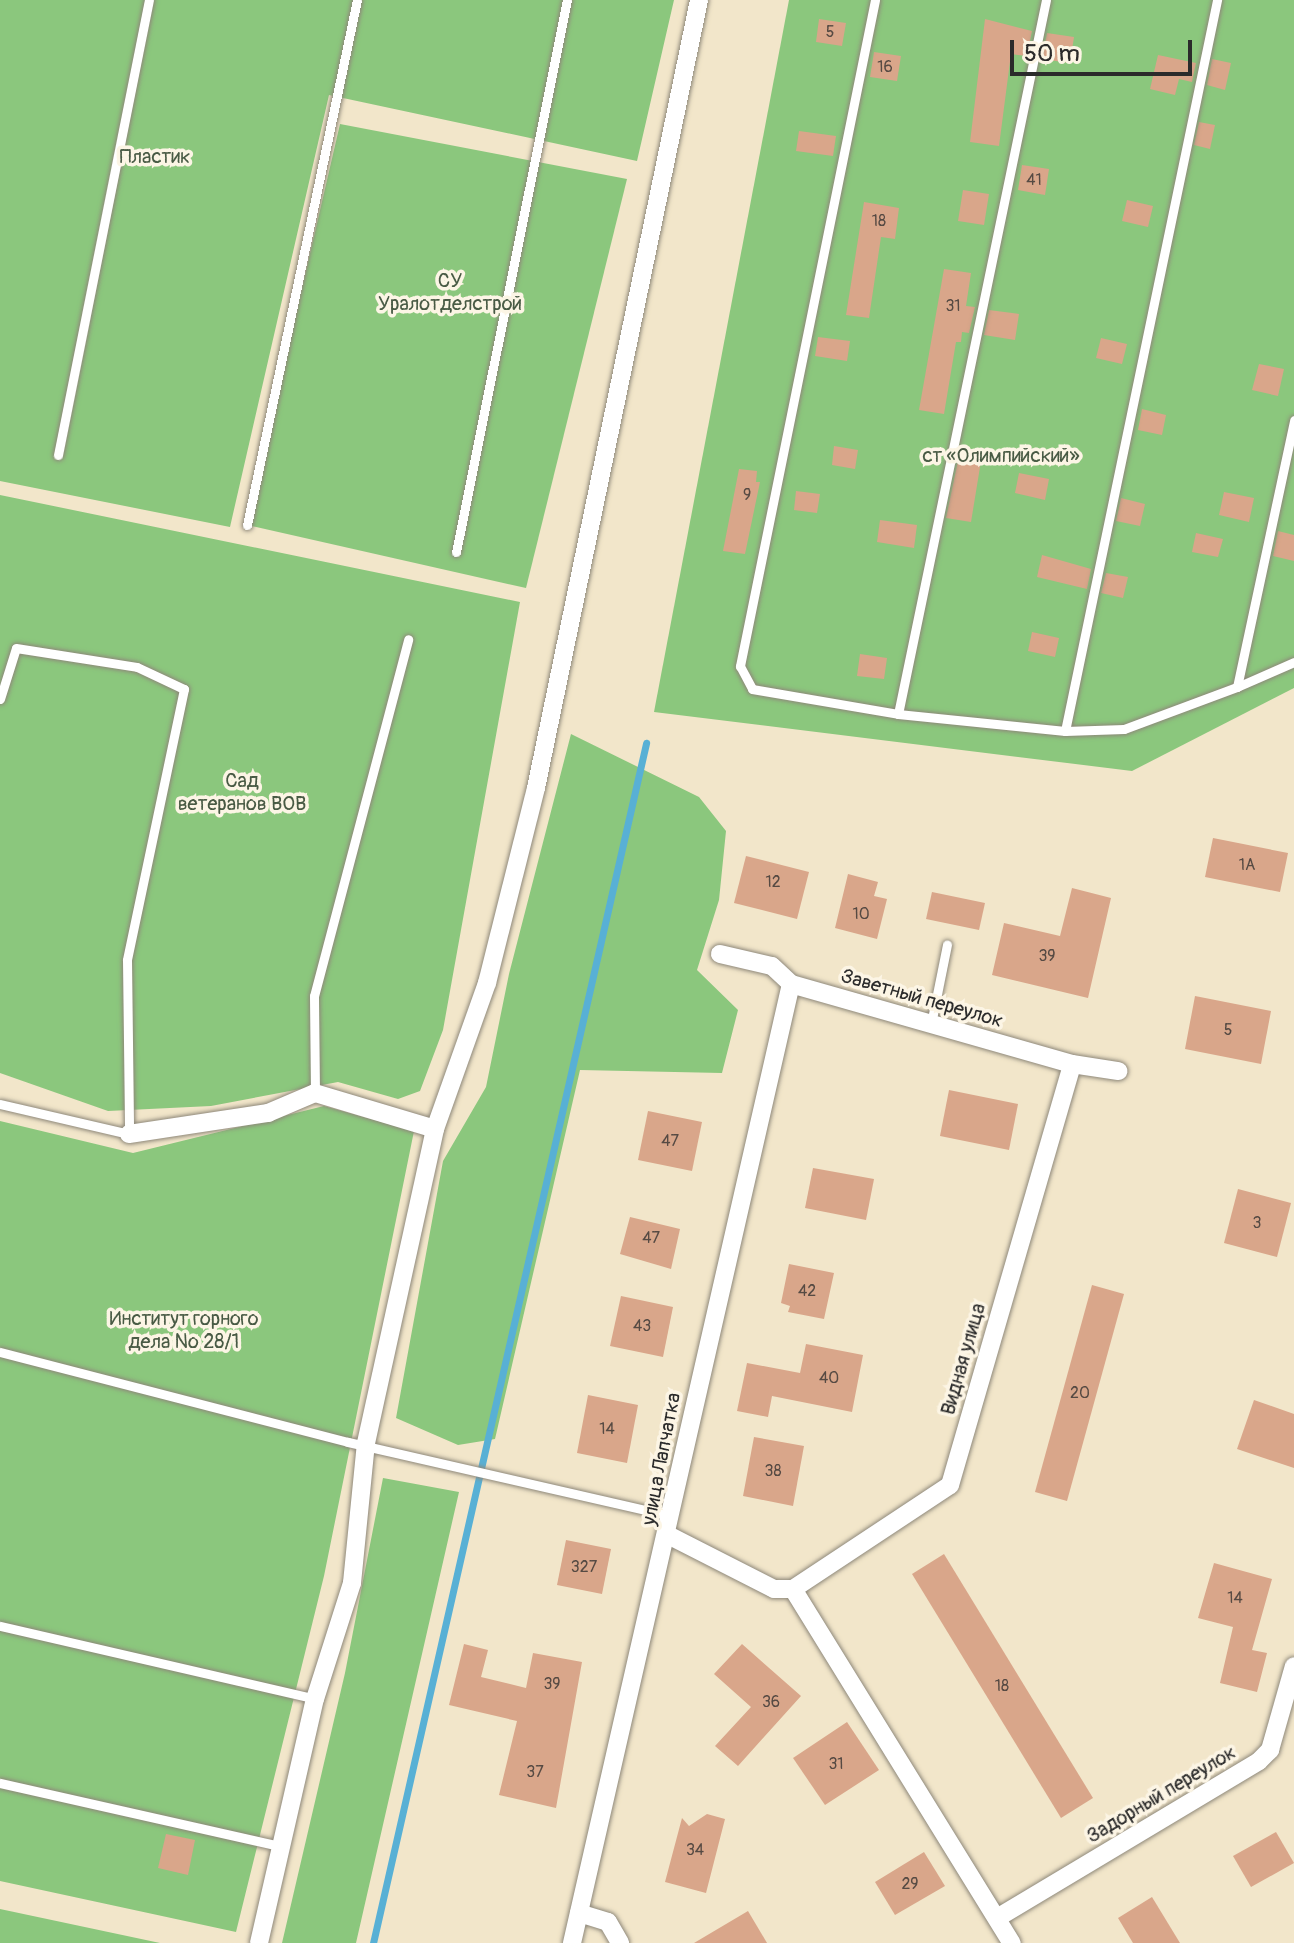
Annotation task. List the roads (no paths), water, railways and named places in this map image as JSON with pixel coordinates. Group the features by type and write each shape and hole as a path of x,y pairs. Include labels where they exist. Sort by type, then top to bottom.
{"street":[{"path":"259,1943 315,1699 352,1583 366,1443 435,1129 487,983 536,788 699,0"},
{"name":"Заветный переулок","path":"720,954 772,966 791,984 1072,1064 1118,1071"},
{"name":"улица Лапчатка","path":"572,1943 668,1535 668,1515 791,984"},
{"name":"Видная улица","path":"793,1589 950,1485 1072,1064"},
{"path":"129,1134 268,1113 315,1093 435,1129"},
{"path":"668,1535 774,1589 793,1589 1012,1943"},
{"name":"Задорный переулок","path":"997,1918 1259,1761 1270,1750 1294,1666"},
{"path":"579,1913 608,1922 620,1943"}],"lane":[{"path":"58,455 149,0"},
{"path":"247,525 357,0"},
{"path":"456,552 567,0"},
{"path":"875,0 740,666 758,692 898,714 1065,731 1124,729 1294,662"},
{"path":"898,714 1046,0"},
{"path":"1065,731 1217,0"},
{"path":"1237,687 1294,420"},
{"path":"315,1093 314,996 408,639"},
{"path":"0,699 16,648 137,667 184,689 127,960 129,1134 0,1104"},
{"path":"931,1024 947,945"},
{"path":"0,1352 668,1515"},
{"path":"0,1626 315,1699"},
{"path":"0,1783 283,1847"}],"waterway":[{"path":"373,1943 646,743"}],"park label":[{"name":"Пластик","path":"155,156"},
{"name":"СУ Уралотделстрой","path":"450,292"},
{"name":"ст «Олимпийский»","path":"1001,455"},
{"name":"Сад ветеранов ВОВ","path":"242,792"},
{"name":"Институт горного дела № 28/1","path":"184,1330"}]}
